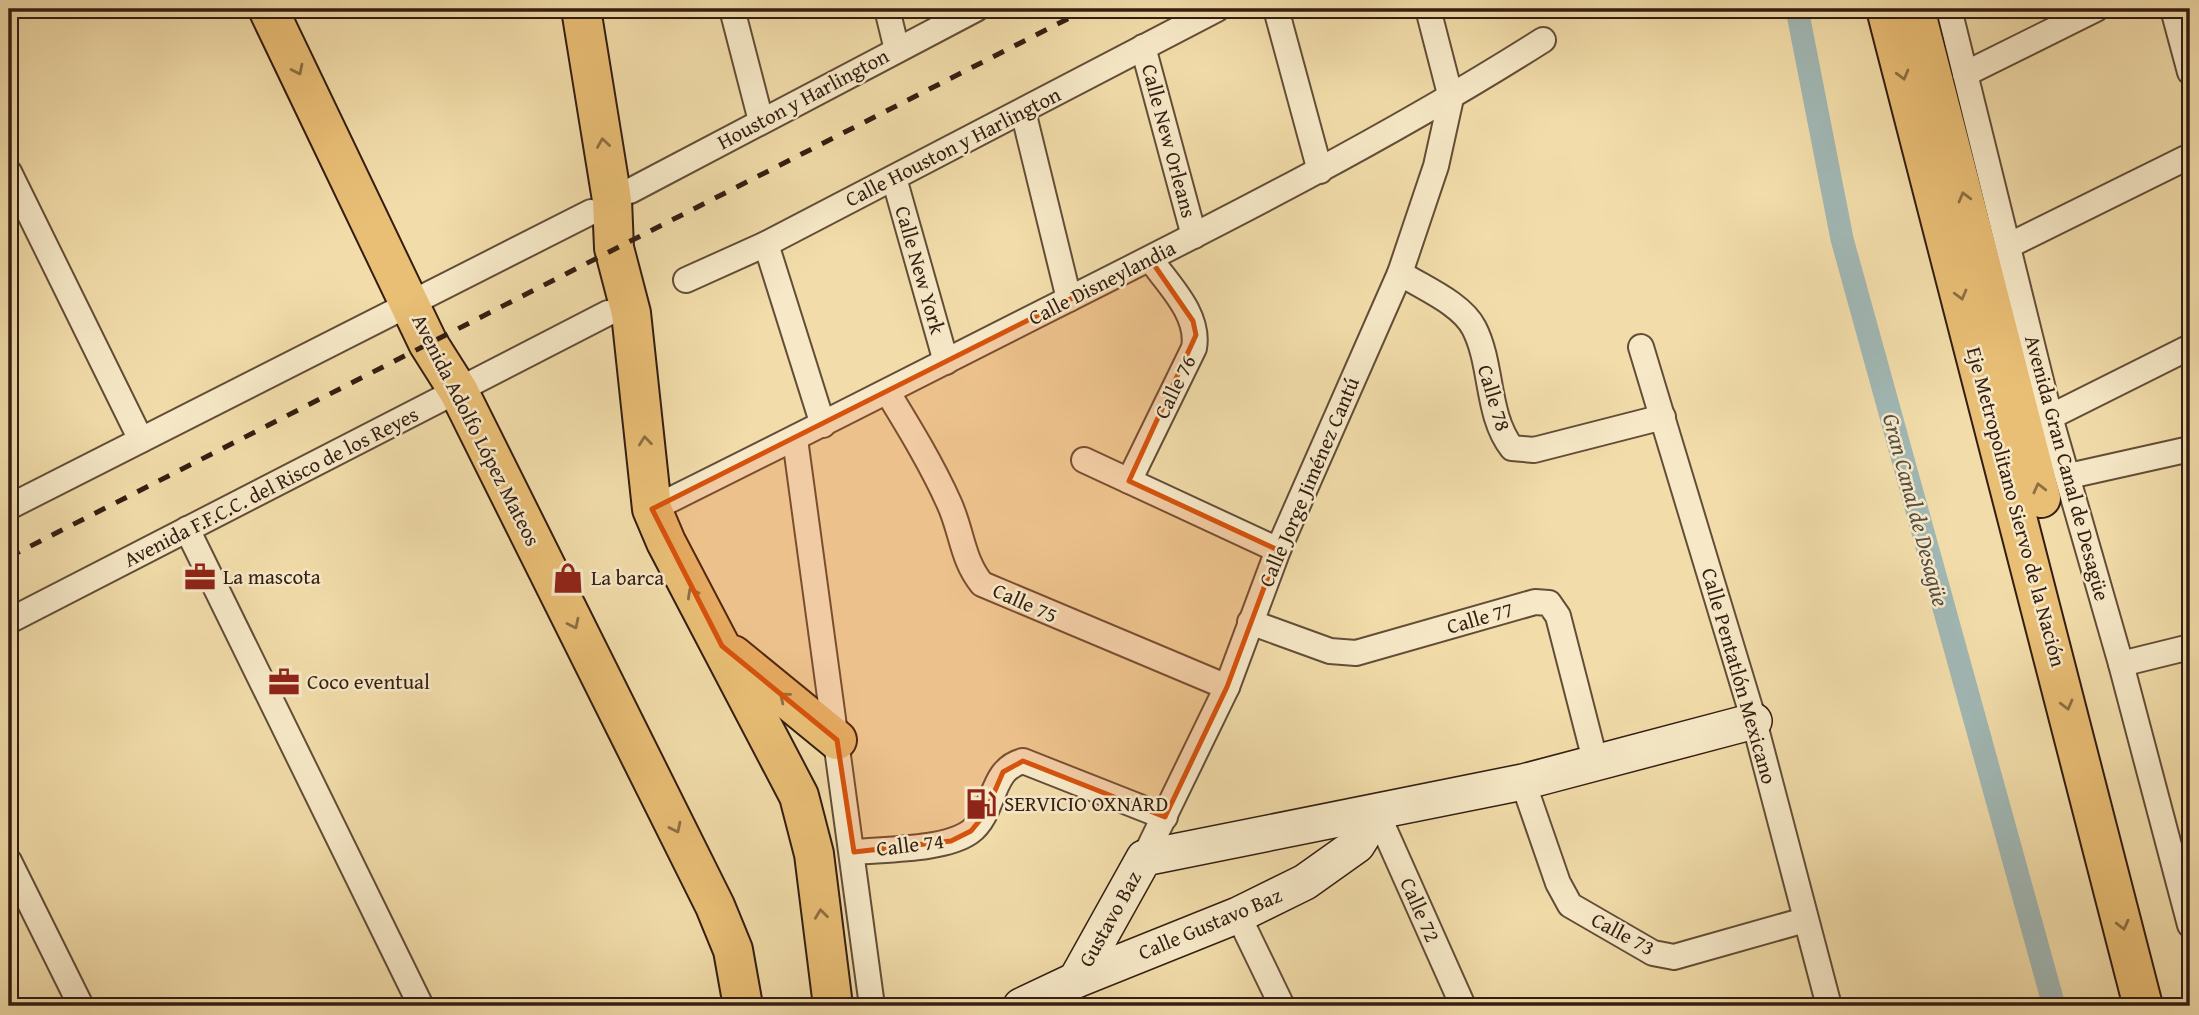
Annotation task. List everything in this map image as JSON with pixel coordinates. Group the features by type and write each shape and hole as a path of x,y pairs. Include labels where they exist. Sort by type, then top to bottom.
{"main road":[{"name":"Avenida Adolfo López Mateos","path":"268,9 411,301 428,343 459,392 715,906 733,950 743,1006"},
{"path":"582,9 612,200 614,248 631,313 652,509 666,542 799,796 814,853 833,1006"},
{"name":"Eje Metropolitano Siervo de la Nación","path":"1886,9 2143,1006"},
{"name":"Eje Metropolitano Siervo de la Nación","path":"1915,9 2168,1006"},
{"path":"722,646 837,740"}],"street":[{"path":"733,9 761,121"},
{"path":"887,9 897,50"},
{"name":"Houston y Harlington","path":"630,191 976,9"},
{"name":"Calle Houston y Harlington","path":"686,280 766,244 1217,9"},
{"path":"1276,9 1320,171"},
{"path":"1428,9 1451,98"},
{"name":"Avenida Gran Canal de Desagüe","path":"1949,9 2010,245 2050,417 2121,664 2182,856 2190,925"},
{"path":"1965,74 2096,9"},
{"path":"2173,9 2190,72"},
{"name":"Calle Disneylandia","path":"652,509 888,393 1320,171 1451,98 1543,40"},
{"name":"Calle New Orleans","path":"1143,47 1194,236"},
{"name":"Calle Jorge Jiménez Cantú","path":"1144,858 1227,687 1278,550 1400,273 1436,166 1451,98"},
{"path":"1023,111 1069,299"},
{"path":"2010,245 2190,156"},
{"path":"9,172 141,440"},
{"name":"Calle New York","path":"894,178 946,362"},
{"path":"9,507 591,212"},
{"path":"766,244 822,425"},
{"name":"Calle 76","path":"1129,481 1194,348 1196,335 1194,321 1150,259"},
{"name":"Calle 78","path":"1400,273 1460,311 1474,328 1500,427 1513,447 1534,450 1663,417"},
{"name":"Avenida F.F.C.C. del Risco de los Reyes","path":"9,621 459,392 608,313"},
{"path":"2050,417 2190,347"},
{"name":"Calle Pentatlón Mexicano","path":"1641,348 1754,721 1829,1006"},
{"name":"Calle 75","path":"888,393 928,458 951,507 969,569 982,584 1227,687"},
{"path":"795,439 854,852 872,1006"},
{"path":"2069,476 2190,449"},
{"path":"1084,460 1278,550"},
{"path":"187,529 421,1006"},
{"name":"Calle 77","path":"1250,622 1330,651 1356,653 1535,602 1549,603 1558,616 1596,764"},
{"path":"2121,664 2190,647"},
{"path":"1144,858 1523,782 1754,721"},
{"name":"Calle 74","path":"854,852 951,841 971,831 985,814 1003,772 1012,763 1023,761 1165,817"},
{"name":"Calle 73","path":"1523,782 1558,883 1570,905 1653,953 1674,957 1805,920"},
{"name":"Calle Gustavo Baz","path":"1021,1006 1076,980 1238,915 1328,867 1357,845 1377,813"},
{"name":"Calle 72","path":"1377,813 1463,1006"},
{"name":"Gustavo Baz","path":"1076,980 1144,858"},
{"path":"9,860 81,1006"},
{"path":"1238,915 1282,1006"},
{"path":"826,952 865,947"}],"highlighted area":[{"path":"1150,259 1193,321 1196,335 1129,481 1278,550 1227,687 1165,817 1023,761 1003,772 985,814 971,831 951,841 854,852 837,740 722,646 652,509"}],"waterway":[{"name":"Gran Canal de Desagüe","path":"1797,9 1842,239 2054,1006"}],"railway":[{"path":"9,557 1087,9"}],"place":[{"name":"La mascota","path":"200,577"},
{"name":"La barca","path":"568,578"},
{"name":"Coco eventual","path":"284,682"},
{"name":"SERVICIO OXNARD","path":"981,804"}]}
